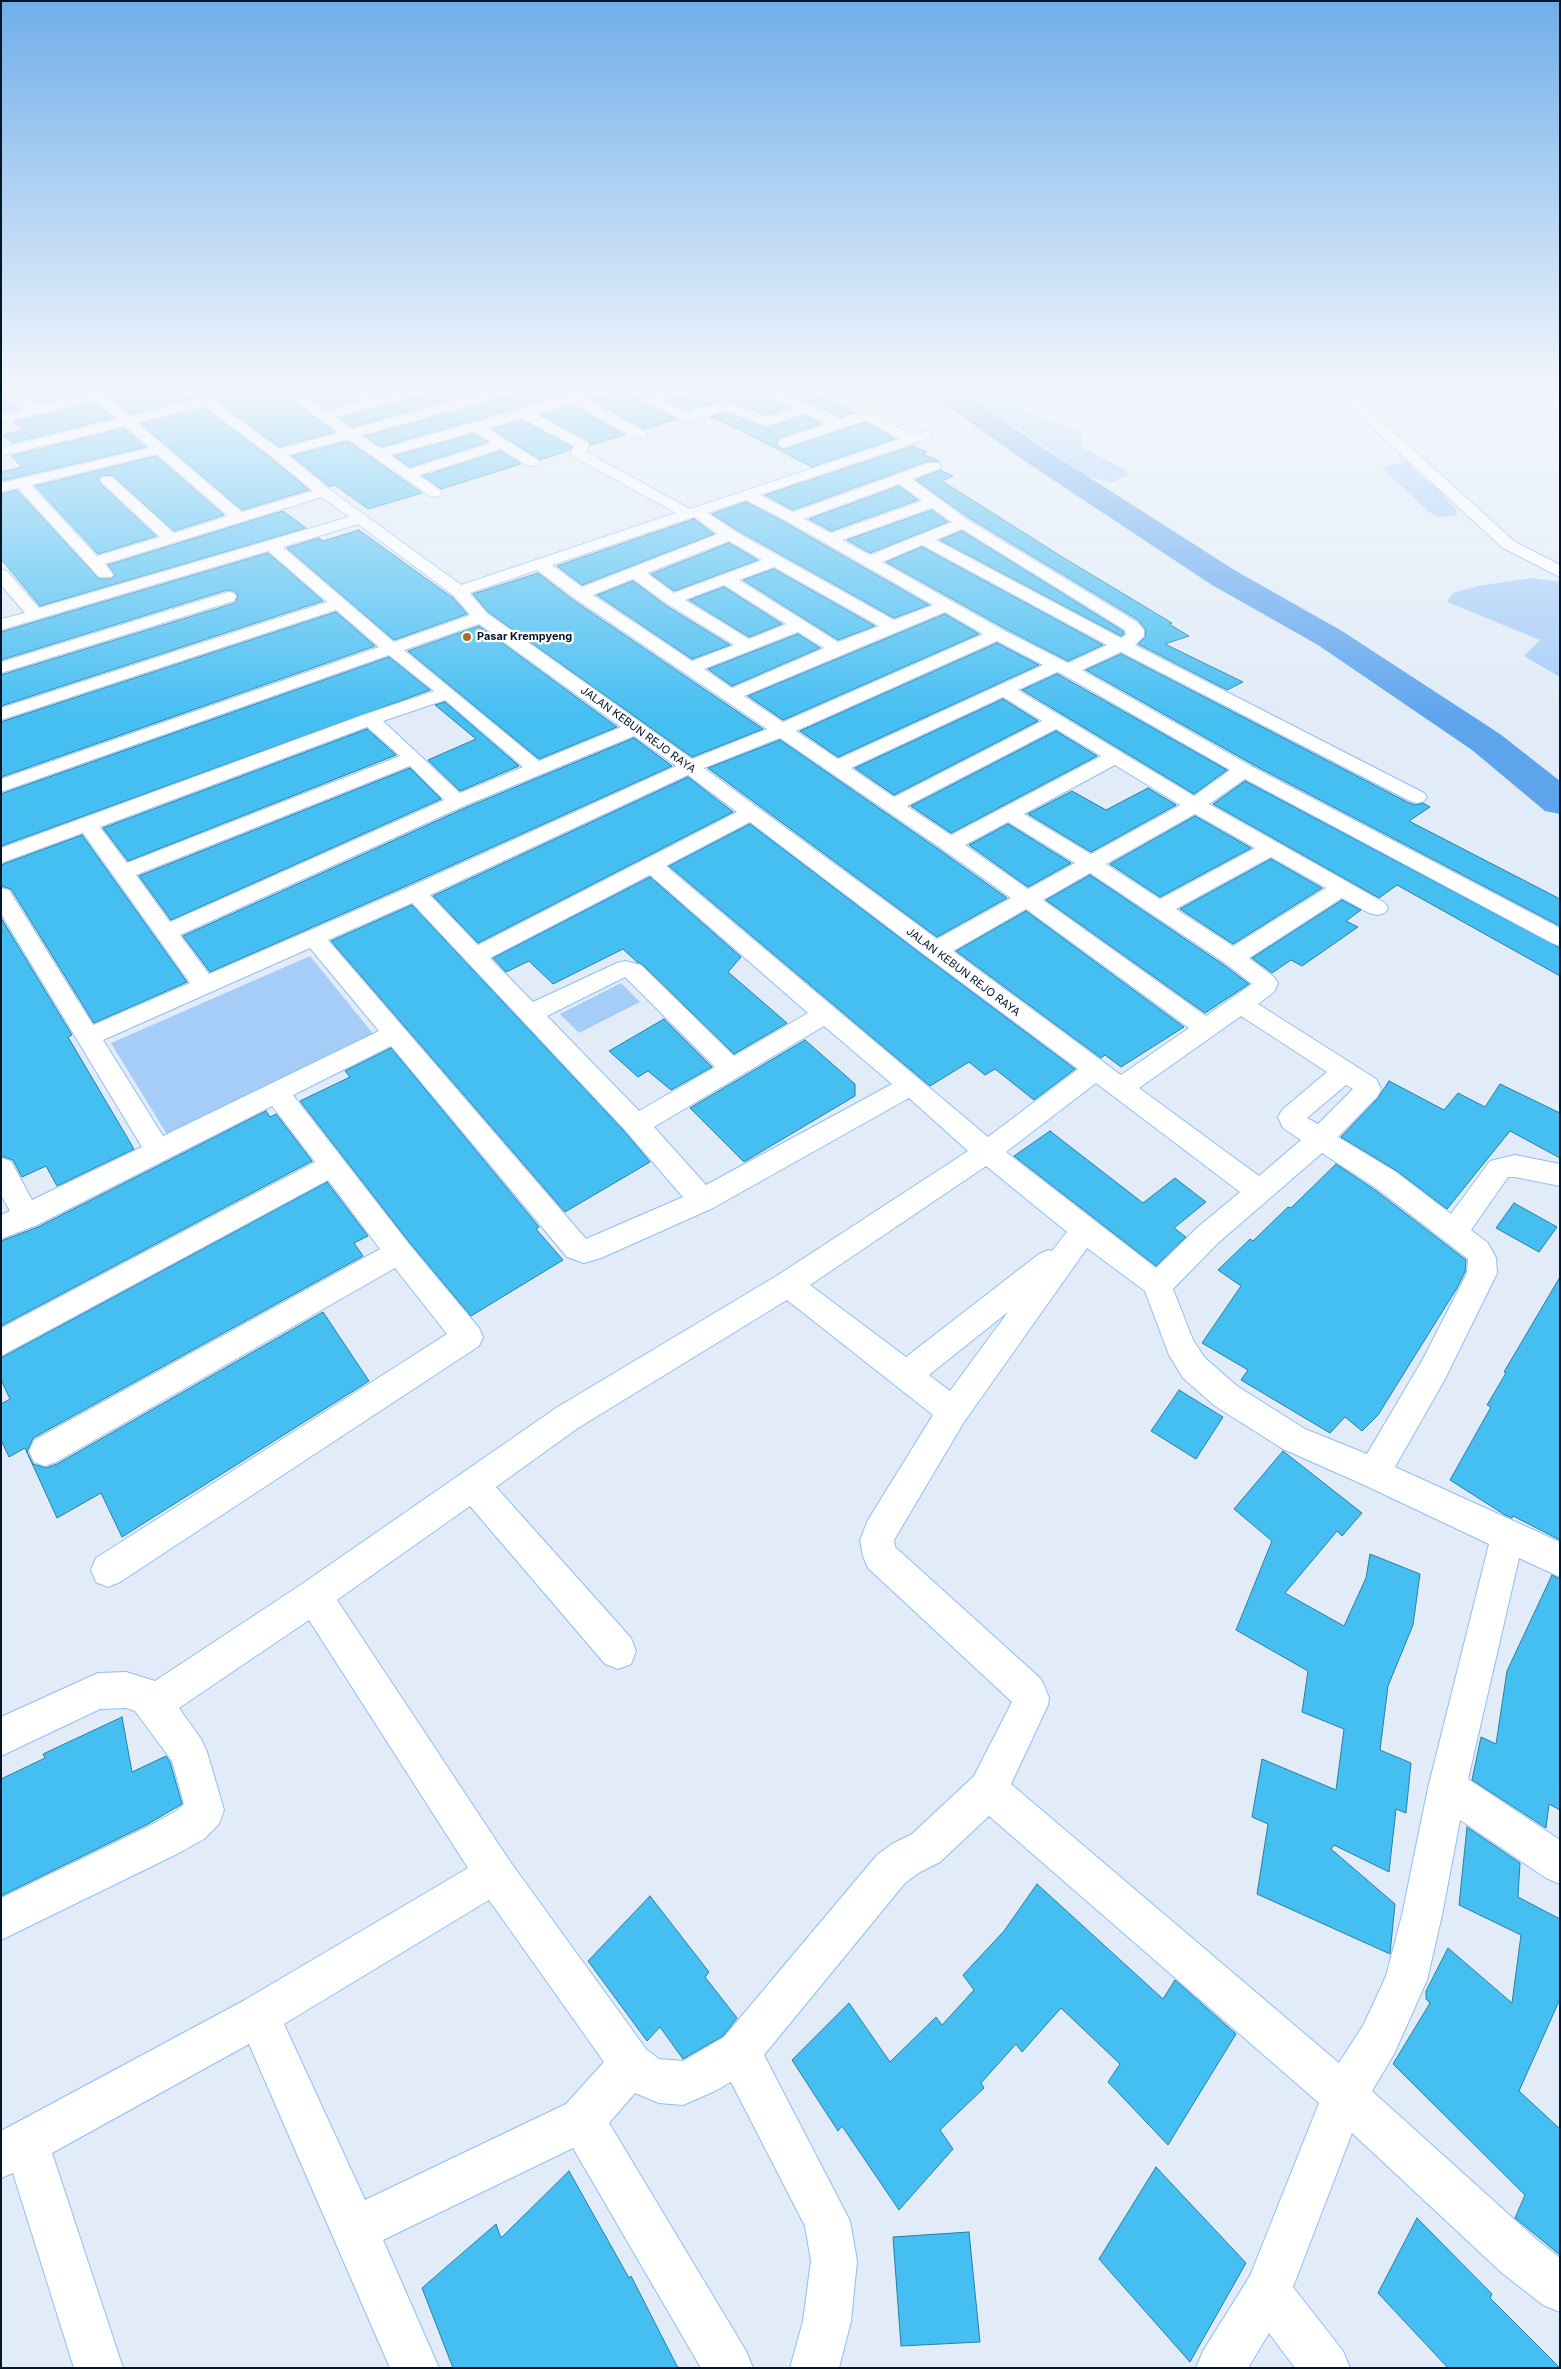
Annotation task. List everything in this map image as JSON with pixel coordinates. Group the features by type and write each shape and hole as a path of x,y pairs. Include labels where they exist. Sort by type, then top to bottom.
{"street":[{"path":"33,497 120,590"},
{"path":"35,499 44,497"},
{"path":"125,497 170,538"},
{"path":"215,497 239,518"},
{"path":"94,562 309,497"},
{"name":"JALAN KEBUN REJO RAYA","path":"330,497 459,591 481,617 690,767 934,951 1259,1191"},
{"path":"661,497 892,626"},
{"path":"459,591 743,497"},
{"path":"751,497 1244,770 1560,938"},
{"path":"792,518 850,497"},
{"path":"837,767 1005,690 1121,645 1136,636 1131,626 963,523 926,497"},
{"path":"1456,497 1509,545 1560,572"},
{"path":"830,539 933,502"},
{"path":"1,668 213,582 271,545 359,519"},
{"path":"868,562 963,523"},
{"path":"580,594 730,536"},
{"path":"922,540 1417,797"},
{"path":"271,545 392,649 448,693 538,769"},
{"path":"672,599 777,560"},
{"path":"541,565 580,594 950,844 1205,1027"},
{"path":"636,573 672,599 746,645"},
{"path":"1,574 35,614"},
{"path":"726,579 838,649"},
{"path":"1,625 120,590 213,582 263,628"},
{"path":"3,711 340,603"},
{"path":"731,695 892,626 947,605"},
{"path":"1,786 481,617"},
{"path":"690,668 800,625"},
{"path":"88,1037 415,893 690,767 782,730 997,634"},
{"path":"1005,690 1195,805 1378,908"},
{"path":"1,856 448,693"},
{"path":"370,720 413,758 457,802"},
{"path":"893,805 1056,721"},
{"path":"165,933 457,802 635,728"},
{"path":"950,844 1114,757"},
{"path":"123,872 413,758"},
{"path":"934,951 1025,898 1092,864 1195,805 1244,770"},
{"path":"1008,813 1092,864 1233,957 1267,985 1121,1088"},
{"path":"475,956 752,814"},
{"path":"88,825 204,985"},
{"path":"1158,909 1271,848"},
{"path":"653,866 825,1014 911,1084 1079,1236 1149,1280 1156,1282 1162,1281 1208,1235 1320,1139 1368,1090 1367,1086 1345,1071 1240,1003"},
{"path":"1233,957 1342,888"},
{"path":"415,893 636,1125 703,1200"},
{"path":"1,895 158,1150"},
{"path":"313,937 577,1249 591,1250 703,1200 911,1084"},
{"path":"530,1014 625,968 633,971 732,1069"},
{"path":"636,1125 825,1014"},
{"path":"1,1228 27,1217 158,1150 395,1034"},
{"path":"153,1704 314,1596 567,1418 788,1284 987,1152 1095,1070"},
{"path":"1345,1071 1291,1117 1292,1121 1386,1180 1478,1251 1482,1258 1482,1273 1434,1369 1374,1473"},
{"path":"108,1570 468,1337 399,1252 277,1093"},
{"path":"1,1343 332,1165"},
{"path":"1454,1232 1500,1168 1515,1166 1560,1175"},
{"path":"1,1169 27,1217"},
{"path":"907,1374 1079,1236"},
{"path":"314,1596 495,1874 630,2064 642,2074 659,2081 683,2082 700,2076 739,2052 891,1869 906,1858 926,1848 988,1790 1030,1705 1030,1695 880,1556 877,1546 880,1532 953,1412 1079,1236"},
{"path":"45,1452 399,1252"},
{"path":"1156,1282 1180,1346 1194,1368 1226,1396 1294,1439 1374,1473 1560,1560"},
{"path":"788,1284 907,1374 953,1412"},
{"path":"472,1484 618,1651"},
{"path":"1220,2368 1267,2292 1344,2096 1379,2039 1406,1980 1422,1915 1447,1788 1508,1535"},
{"path":"1,1737 98,1691 126,1690 146,1696 188,1752 205,1810 190,1825 163,1840 1,1920"},
{"path":"1447,1788 1560,1864"},
{"path":"988,1790 1344,2096 1520,2256 1560,2288"},
{"path":"95,2366 13,2149 258,2016 495,1874"},
{"path":"258,2016 355,2229 415,2368"},
{"path":"739,2052 827,2221 834,2261 827,2321 814,2368"},
{"path":"355,2229 582,2120 630,2064"},
{"path":"582,2120 729,2368"},
{"path":"1267,2292 1326,2368"}],"shaded area":[{"path":"1413,497 1444,497 1456,510 1457,516 1438,517 1429,512"},
{"path":"1532,578 1560,582 1560,677 1524,656 1540,640 1447,602 1453,593 1478,586"},
{"path":"310,956 379,1041 171,1141 111,1043"},
{"path":"621,983 640,1002 579,1033 560,1014"}],"building":[{"path":"1,497 23,497 99,579 111,579 115,575 108,565 283,511 306,528 40,606 1,559"},
{"path":"45,497 114,497 156,536 98,554"},
{"path":"136,497 203,497 224,515 174,531"},
{"path":"226,497 287,497 242,510"},
{"path":"351,497 410,497 368,509"},
{"path":"768,497 830,497 793,510"},
{"path":"870,497 913,497 918,500 831,531 809,519"},
{"path":"939,497 967,497 1172,623 1169,624 1189,636 1165,644 1243,682 1227,690 1138,644 1145,637 1146,630 1138,620 969,518"},
{"path":"746,502 929,605 894,618 712,514"},
{"path":"932,510 948,522 870,553 847,540"},
{"path":"694,519 714,534 582,585 557,566"},
{"path":"359,530 453,598 467,614 394,640 287,548 319,538 323,541"},
{"path":"962,531 1123,631 1124,634 1121,636 940,540"},
{"path":"729,543 758,560 674,591 651,574"},
{"path":"922,547 1103,645 1068,661 1004,628 886,562"},
{"path":"268,553 323,601 1,706 1,675 235,603 238,596 234,591 227,590 1,660 1,632"},
{"path":"774,569 875,626 838,640 743,580"},
{"path":"538,573 573,600 763,729 692,757 488,612 473,594"},
{"path":"633,581 665,605 730,645 692,659 597,595"},
{"path":"724,587 782,624 749,637 689,600"},
{"path":"336,612 375,646 1,777 1,722"},
{"path":"945,614 979,634 783,720 748,696"},
{"path":"479,626 617,727 539,759 408,651"},
{"path":"798,634 820,648 732,686 708,669"},
{"path":"997,643 1039,665 838,757 800,731"},
{"path":"1121,654 1409,803 1416,805 1423,803 1430,807 1409,821 1560,899 1560,926 1252,764 1086,670"},
{"path":"389,657 430,690 1,846 1,794"},
{"path":"1057,674 1227,770 1194,794 1022,690"},
{"path":"1003,699 1038,721 894,795 855,768"},
{"path":"445,702 519,766 460,791 428,760 476,739 435,705"},
{"path":"367,729 396,755 128,861 103,828"},
{"path":"1056,731 1097,756 951,833 911,806"},
{"path":"634,738 672,766 210,972 183,936 465,808"},
{"path":"780,740 1007,898 937,937 708,768"},
{"path":"410,768 441,799 171,920 139,876"},
{"path":"688,777 733,812 478,943 433,896"},
{"path":"1245,781 1560,948 1560,976 1397,885 1379,898 1213,804"},
{"path":"1148,788 1176,805 1091,852 1028,814 1072,791 1106,810"},
{"path":"1195,816 1251,848 1160,897 1110,864"},
{"path":"750,824 1075,1069 1034,1100 995,1069 985,1075 969,1062 930,1086 669,866"},
{"path":"1008,824 1071,863 1028,887 969,845"},
{"path":"82,835 187,982 94,1023 11,889 1,886 1,865"},
{"path":"1271,859 1322,888 1233,944 1180,909"},
{"path":"1090,875 1224,965 1249,984 1205,1013 1046,900"},
{"path":"650,877 741,957 728,972 787,1023 734,1054 642,964 637,962 623,949 553,984 529,961 506,972 493,958"},
{"path":"1342,900 1361,910 1346,921 1358,927 1302,966 1291,960 1272,973 1252,958"},
{"path":"412,905 623,1130 650,1162 565,1212 331,941"},
{"path":"1026,911 1184,1027 1121,1067 1105,1055 1101,1058 956,951"},
{"path":"1,918 72,1035 68,1037 134,1149 57,1186 46,1166 22,1177 13,1160 1,1156"},
{"path":"664,1019 712,1067 671,1090 648,1071 638,1077 609,1051"},
{"path":"805,1040 855,1084 855,1096 744,1162 690,1108"},
{"path":"391,1048 539,1227 536,1229 563,1260 471,1316 410,1243 300,1101 350,1077 345,1071"},
{"path":"1389,1081 1444,1110 1458,1093 1485,1107 1500,1084 1560,1113 1560,1158 1510,1131 1447,1209 1397,1171 1341,1137 1378,1098"},
{"path":"266,1111 270,1117 276,1114 312,1161 1,1326 1,1241 38,1227"},
{"path":"1050,1131 1143,1203 1175,1178 1206,1202 1174,1228 1186,1237 1156,1266 1014,1156"},
{"path":"1336,1164 1375,1190 1466,1260 1465,1272 1457,1288 1378,1415 1362,1431 1345,1417 1330,1433 1241,1380 1248,1370 1202,1343 1241,1286 1218,1270 1250,1239 1253,1241 1288,1207 1291,1208"},
{"path":"327,1182 368,1236 354,1243 363,1256 33,1438 27,1452 33,1464 46,1468 57,1464 323,1312 369,1381 122,1537 101,1493 57,1518 25,1448 9,1457 1,1440 1,1404 10,1399 1,1380 1,1358"},
{"path":"1514,1203 1557,1227 1539,1252 1496,1228"},
{"path":"1560,1277 1560,1540 1513,1516 1512,1518 1505,1515 1450,1480 1491,1407 1487,1405 1506,1373 1504,1372"},
{"path":"1179,1390 1223,1417 1196,1459 1151,1431"},
{"path":"1283,1451 1362,1513 1342,1536 1337,1531 1285,1593 1344,1626 1366,1578 1370,1554 1420,1574 1413,1625 1388,1686 1380,1750 1411,1763 1406,1813 1396,1809 1389,1872 1334,1845 1331,1849 1395,1904 1390,1954 1257,1894 1268,1824 1252,1817 1262,1759 1336,1790 1344,1729 1302,1712 1308,1671 1236,1630 1272,1541 1234,1509"},
{"path":"1552,1575 1560,1579 1560,1810 1549,1804 1546,1828 1472,1780 1481,1737 1496,1744 1507,1671"},
{"path":"122,1717 132,1772 166,1756 170,1762 182,1804 148,1824 1,1896 1,1779 45,1758 43,1754"},
{"path":"1467,1827 1520,1863 1518,1897 1560,1919 1560,1999 1519,2091 1560,2129 1560,2255 1515,2218 1525,2195 1393,2064 1430,2003 1426,1999 1426,1991 1448,1948 1512,2003 1521,1935 1459,1905"},
{"path":"1037,1884 1163,1999 1175,1980 1236,2034 1168,2145 1108,2082 1120,2064 1061,2008 1022,2052 1016,2044 981,2083 984,2088 940,2130 953,2149 899,2210 842,2126 838,2131 792,2060 849,2003 890,2062 936,2017 942,2025 974,1990 963,1975 1004,1931"},
{"path":"650,1896 709,1972 705,1977 737,2018 723,2036 683,2059 660,2027 647,2041 588,1961"},
{"path":"1156,2167 1246,2263 1190,2362 1099,2259"},
{"path":"569,2171 629,2278 631,2276 678,2368 453,2368 422,2288 496,2224 501,2238"},
{"path":"1417,2218 1492,2294 1490,2298 1560,2368 1448,2368 1378,2293"},
{"path":"969,2232 980,2342 901,2346 893,2237"}],"waterway":[{"path":"1101,497 1224,578 1330,638 1486,742 1560,802"}],"place":[{"name":"Pasar Krempyeng","path":"467,637"}]}
